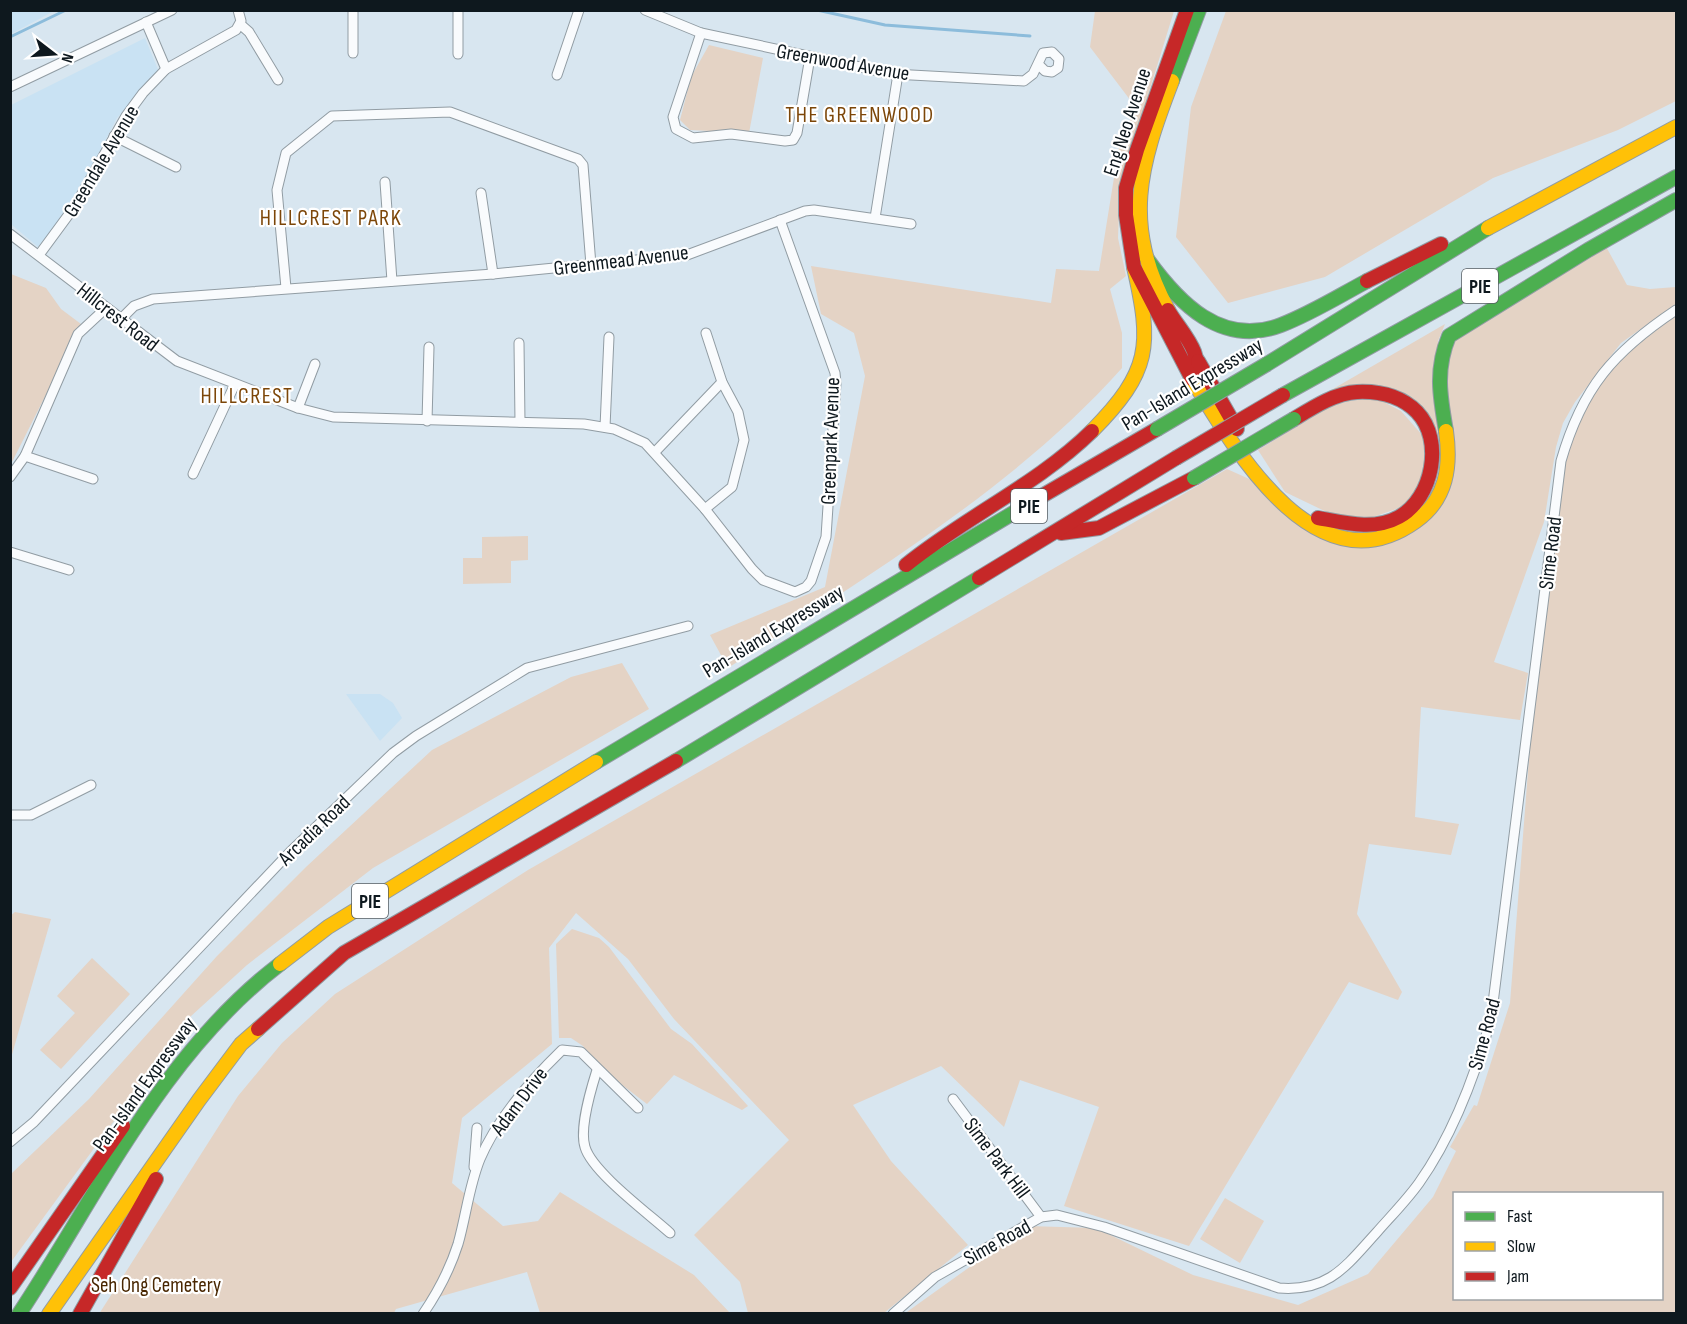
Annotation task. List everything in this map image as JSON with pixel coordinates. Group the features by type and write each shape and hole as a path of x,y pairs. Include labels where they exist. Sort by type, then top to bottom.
{"main road":[{"name":"Eng Neo Avenue","path":"1187,10 1137,150 1126,188 1128,238 1134,267 1192,379 1266,490 1312,527 1348,540 1383,540 1420,520 1435,505 1445,483 1448,465 1437,380 1442,347 1449,336 1588,249 1677,200"},
{"name":"Eng Neo Avenue","path":"1054,534 1099,528 1194,478 1294,418 1319,404 1357,392 1384,393 1402,400 1419,416 1432,441 1434,456 1427,490 1416,505 1405,514 1369,525 1332,523 1295,508 1282,498 1256,459 1198,361 1176,325 1148,259 1139,230 1139,187 1147,153 1199,10"},
{"name":"Pan-Island Expressway","path":"19,1314 53,1263 119,1153 178,1065 217,1020 273,969 328,927 898,580 1267,364 1489,227 1677,127"},
{"name":"PIE","path":"50,1314 170,1141 241,1044 344,953 717,737 1283,395 1677,177"},
{"path":"1148,259 1172,295 1191,312 1236,331 1257,331 1279,326 1450,240 1489,227"},
{"path":"898,580 909,562 1060,456 1120,403 1137,375 1146,340 1134,267"},
{"path":"1192,379 1197,373 1198,361"},
{"path":"10,1288 144,1098 178,1065"},
{"path":"80,1314 165,1164 170,1141"}],"street":[{"path":"10,87 172,10"},
{"path":"238,10 241,24 249,32 278,80"},
{"path":"353,10 353,53"},
{"path":"458,10 458,54"},
{"path":"558,75 579,10"},
{"name":"Greenwood Avenue","path":"645,10 701,33 898,74 1024,81 1039,65"},
{"path":"146,22 166,69"},
{"name":"Greendale Avenue","path":"39,255 75,206 114,136 138,100 166,69 236,30 241,24"},
{"path":"701,33 673,117 676,129 693,138 731,134 793,140 797,133 810,57"},
{"path":"875,218 898,74"},
{"path":"286,288 277,190 286,153 322,121 341,114 450,112 578,159 583,165 591,265"},
{"path":"114,136 176,167"},
{"path":"385,182 392,281"},
{"path":"481,193 493,274"},
{"name":"Greenmead Avenue","path":"121,319 134,306 153,298 493,274 687,255 780,220 814,210 911,224"},
{"name":"Greenpark Avenue","path":"780,220 831,362 836,383 826,537 816,572 806,587 800,591"},
{"name":"Hillcrest Road","path":"10,234 177,361 298,408 333,417 520,422 605,427 645,442 705,509 739,555 763,580 789,591 800,591"},
{"path":"10,477 25,456 78,334 106,308"},
{"name":"Sime Road","path":"893,1314 934,1277 1041,1217 1058,1215 1104,1227 1279,1288 1296,1289 1315,1286 1342,1270 1420,1181 1468,1090 1491,1019 1561,461 1569,432 1580,405 1607,367 1625,348 1677,310"},
{"path":"705,509 732,487 744,440 738,412 722,382 706,333"},
{"path":"605,427 609,337"},
{"path":"519,343 520,422"},
{"path":"427,421 429,347"},
{"path":"298,408 315,364"},
{"path":"655,452 722,382"},
{"path":"193,474 235,384"},
{"path":"25,456 93,479"},
{"path":"10,552 69,570"},
{"name":"Arcadia Road","path":"10,1142 34,1122 290,852 393,753 416,736 527,668 688,626"},
{"path":"10,815 31,815 91,786"},
{"name":"Adam Drive","path":"423,1314 447,1272 458,1245 473,1182 488,1142 507,1113 534,1076 562,1050 580,1052 597,1070"},
{"path":"638,1108 597,1070 586,1106 584,1147 599,1171 670,1233"},
{"name":"Sime Park Hill","path":"953,1099 1041,1217"},
{"name":"Adam Drive","path":"473,1182 477,1128"}],"shaded area":[{"path":"11,10 54,10 54,11 11,34"},
{"path":"145,38 159,72 117,118 71,206 38,247 11,224 11,105"},
{"path":"346,694 380,694 393,703 402,718 380,741"}],"green space":[{"path":"1095,11 1174,11 1120,186 1118,238 1126,276 1110,289 1122,333 1122,368 1033,454 985,493 883,566 728,668 710,635 825,587 865,376 854,333 821,314 811,266 1051,303 1056,269 1099,271 1121,134 1137,109 1090,47"},
{"path":"1226,11 1676,11 1676,101 1618,130 1493,178 1325,277 1228,303 1176,237 1191,107"},
{"path":"709,45 763,58 749,133 690,130 680,120 691,77"},
{"name":"Seh Ong Cemetery","path":"1603,241 1627,285 1650,289 1676,287 1676,304 1621,343 1575,402 1563,423 1556,447 1544,522 1494,662 1528,673 1520,720 1421,707 1415,817 1459,824 1451,855 1369,844 1357,914 1402,992 1398,1000 1349,982 1189,1246 1064,1206 1099,1107 1020,1080 1004,1127 941,1066 853,1105 891,1161 968,1245 884,1313 748,1313 740,1282 694,1235 789,1140 674,1019 628,959 576,913 549,948 552,1044 462,1118 452,1183 503,1226 538,1221 560,1192 694,1275 730,1313 540,1313 527,1272 396,1309 394,1313 99,1314 238,1096 282,1043 335,994 528,870 1227,469 1256,482 1281,511 1379,538 1442,476 1436,351"},
{"path":"11,274 46,288 61,309 85,327 70,347 11,464"},
{"path":"1676,315 1676,1313 904,1314 1027,1226 1096,1228 1193,1275 1298,1305 1368,1274 1433,1197 1456,1151 1450,1147 1474,1105 1477,1106 1510,1003 1533,707 1566,448 1583,408 1610,370 1627,352"},
{"path":"1445,324 1438,341 1440,439 1418,408 1326,393"},
{"path":"1376,398 1401,411 1423,436 1426,471 1408,505 1373,517 1335,516 1285,492 1258,450 1328,407 1349,401"},
{"path":"528,536 528,560 511,561 511,583 463,584 463,558 482,558 482,537"},
{"path":"622,663 649,709 373,868 247,965 190,1017 11,1262 11,1174 89,1099 217,956 306,867 432,750 571,677"},
{"path":"15,912 51,919 11,1058 10,916"},
{"path":"572,929 599,938 609,947 671,1029 692,1044 748,1106 742,1110 674,1075 647,1104 600,1068 583,1046 571,1038 559,1038 556,944"},
{"path":"92,958 130,994 61,1069 40,1050 75,1013 57,996"},
{"path":"1225,1198 1264,1221 1240,1263 1200,1239"}],"waterway":[{"path":"10,37 66,10"},
{"path":"817,10 885,25 1030,36"}],"traffic: fast":[{"path":"1172,81 1199,10"},
{"path":"1283,395 1676,177"},
{"path":"1446,431 1440,372 1449,336 1588,250 1676,200"},
{"path":"1267,364 1488,228"},
{"path":"1147,259 1187,305 1220,326 1239,330 1259,331 1292,321 1367,281"},
{"path":"1157,429 1267,364"},
{"path":"1194,478 1294,419"},
{"path":"596,762 1035,500"},
{"path":"676,761 979,578"},
{"path":"19,1314 135,1127 167,1082 238,1000 280,964"}],"traffic: slow":[{"path":"1168,310 1154,279 1145,250 1140,222 1140,195 1151,141 1172,81"},
{"path":"1488,228 1676,127"},
{"path":"1092,431 1126,391 1136,374 1142,356 1143,318 1134,267"},
{"path":"1192,379 1231,441 1256,474 1283,503 1313,526 1345,539 1380,538 1416,521 1426,512 1440,492 1447,469 1446,431"},
{"path":"280,964 328,927 596,762"},
{"path":"49,1314 199,1100 241,1044 258,1029"}],"traffic: jam":[{"path":"1168,310 1194,352 1197,361 1192,379 1134,267 1126,215 1126,188 1137,150 1187,10"},
{"path":"1367,281 1441,244"},
{"path":"1198,361 1237,429"},
{"path":"1294,419 1340,395 1373,392 1397,398 1411,407 1425,424 1430,438 1432,453 1427,483 1411,508 1399,517 1370,525 1349,524 1318,518"},
{"path":"1176,458 1283,395"},
{"path":"1035,500 1157,429"},
{"path":"906,565 952,531 1048,468 1092,431"},
{"path":"979,578 1176,458"},
{"path":"1061,533 1099,528 1194,478"},
{"path":"258,1029 344,953 676,761"},
{"path":"10,1288 123,1126"},
{"path":"80,1314 156,1179"}],"district":[{"name":"THE GREENWOOD","path":"860,114"},
{"name":"HILLCREST PARK","path":"331,217"},
{"name":"HILLCREST","path":"247,395"}]}
